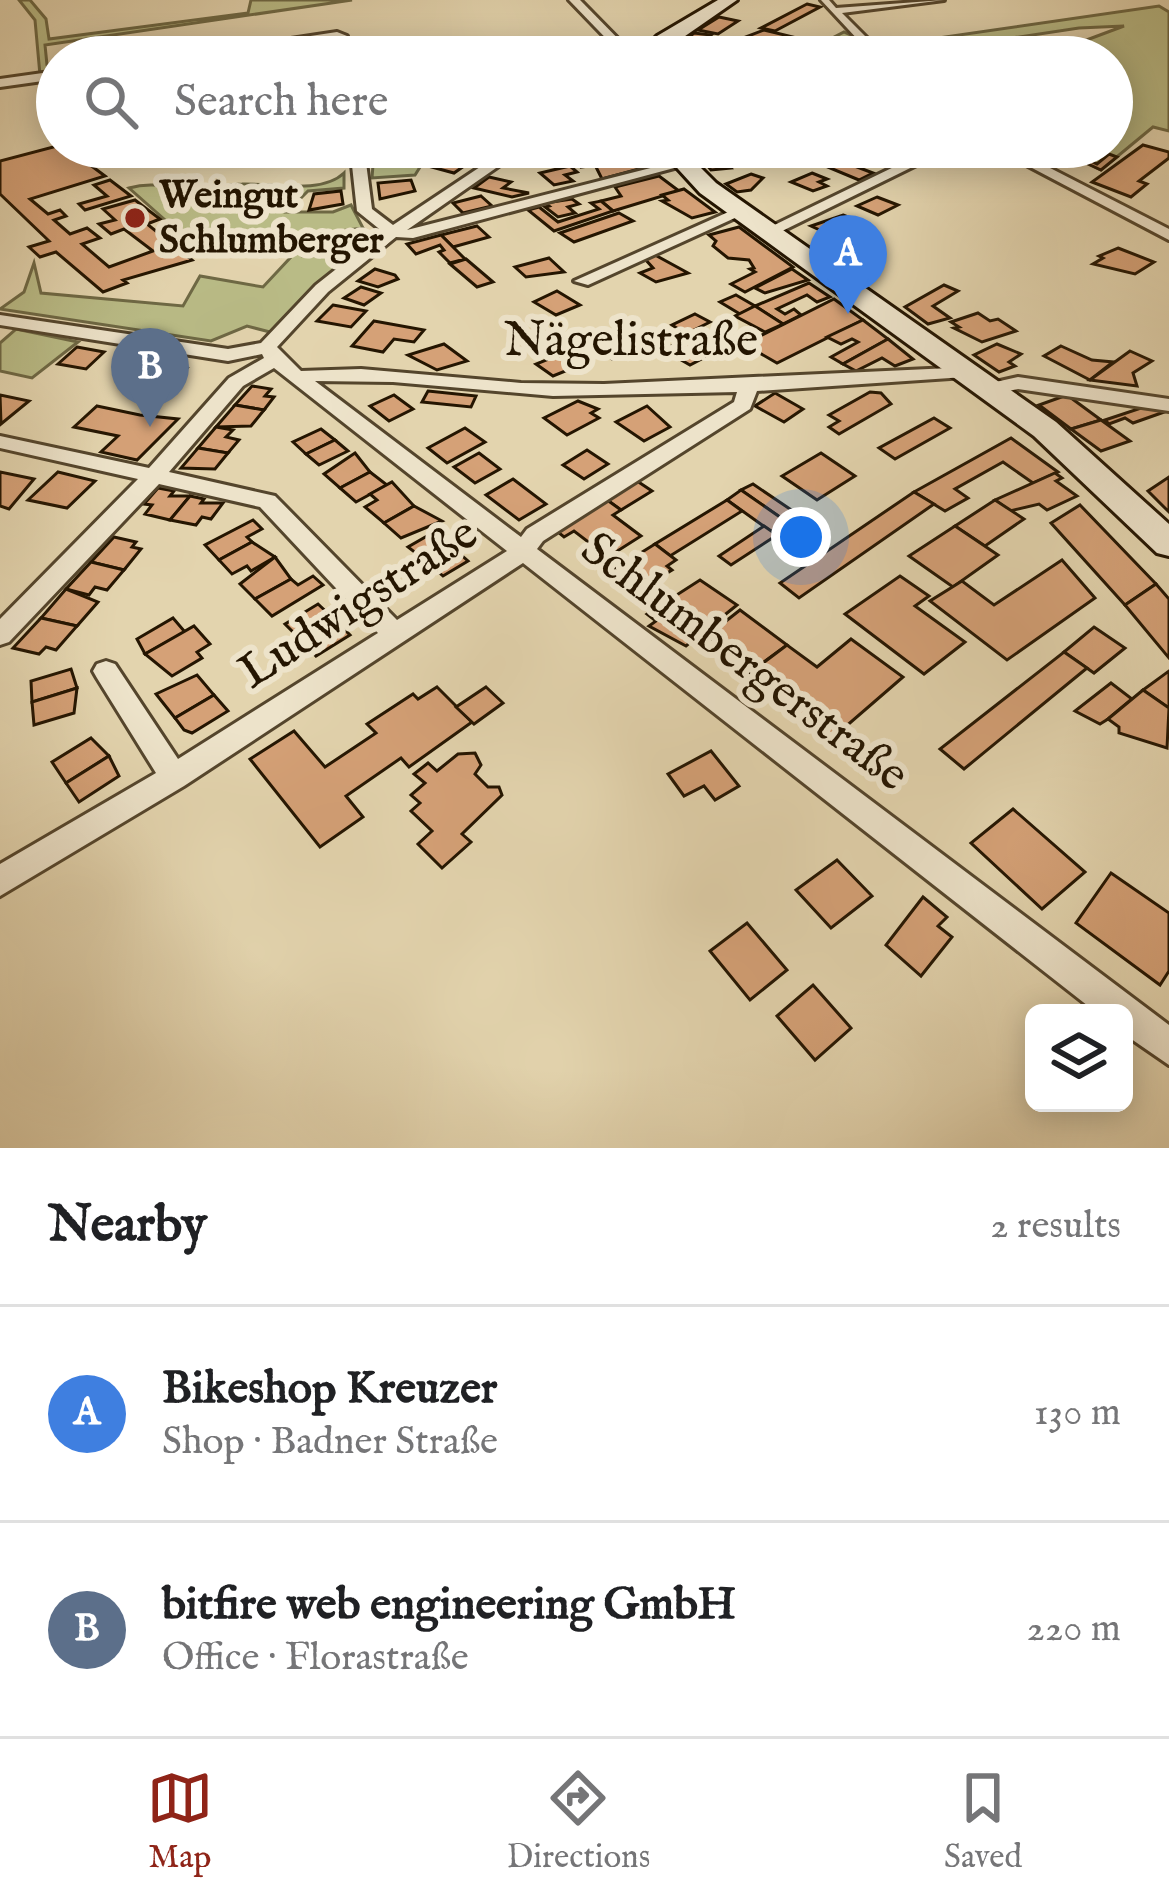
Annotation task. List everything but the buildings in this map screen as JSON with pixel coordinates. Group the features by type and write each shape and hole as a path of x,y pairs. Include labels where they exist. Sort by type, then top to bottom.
{"street":[{"path":"574,0 609,36"},
{"path":"670,36 729,0"},
{"path":"828,6 938,0"},
{"path":"828,6 859,36"},
{"path":"0,83 36,78"},
{"path":"359,168 365,211 392,231 422,235 637,168"},
{"path":"0,635 154,476 236,382 280,361 345,269 392,231 488,168"},
{"path":"689,168 740,212 989,388 1089,465 1169,544"},
{"path":"769,232 902,168"},
{"path":"1040,168 1169,235"},
{"path":"582,281 740,212"},
{"name":"Nägelistraße","path":"0,320 344,371 549,390 749,386 964,371"},
{"name":"Schlumbergerstraße","path":"280,361 1169,1047"},
{"path":"989,388 1018,383 1169,405"},
{"name":"Ludwigstraße","path":"0,881 524,553 536,535 743,405 749,386"},
{"path":"0,442 267,501 394,633"},
{"path":"106,670 174,776"}],"green space":[{"path":"19,0 30,0 46,19 49,36 36,36 35,20"},
{"path":"251,0 352,0 106,36 72,36 248,13"},
{"path":"1159,6 1169,12 1169,131 1153,127 1133,144 1133,36 1097,36 1124,26 1026,36 952,36"},
{"path":"373,168 419,168 415,175 372,178"},
{"path":"344,173 344,188 308,191 287,212 333,212 351,205 363,228 288,238 302,256 352,255 270,332 247,326 211,341 0,309 24,292 34,263 41,293 183,306 200,276 263,287 290,258 274,244 216,251 181,234 129,188 310,186"},
{"path":"16,329 78,342 32,378 0,371 0,343"}],"place":[{"name":"Weingut Schlumberger","path":"135,218"},
{"name":"Bikeshop Kreuzer","path":"848,314"},
{"name":"bitfire web engineering GmbH","path":"150,427"}]}
